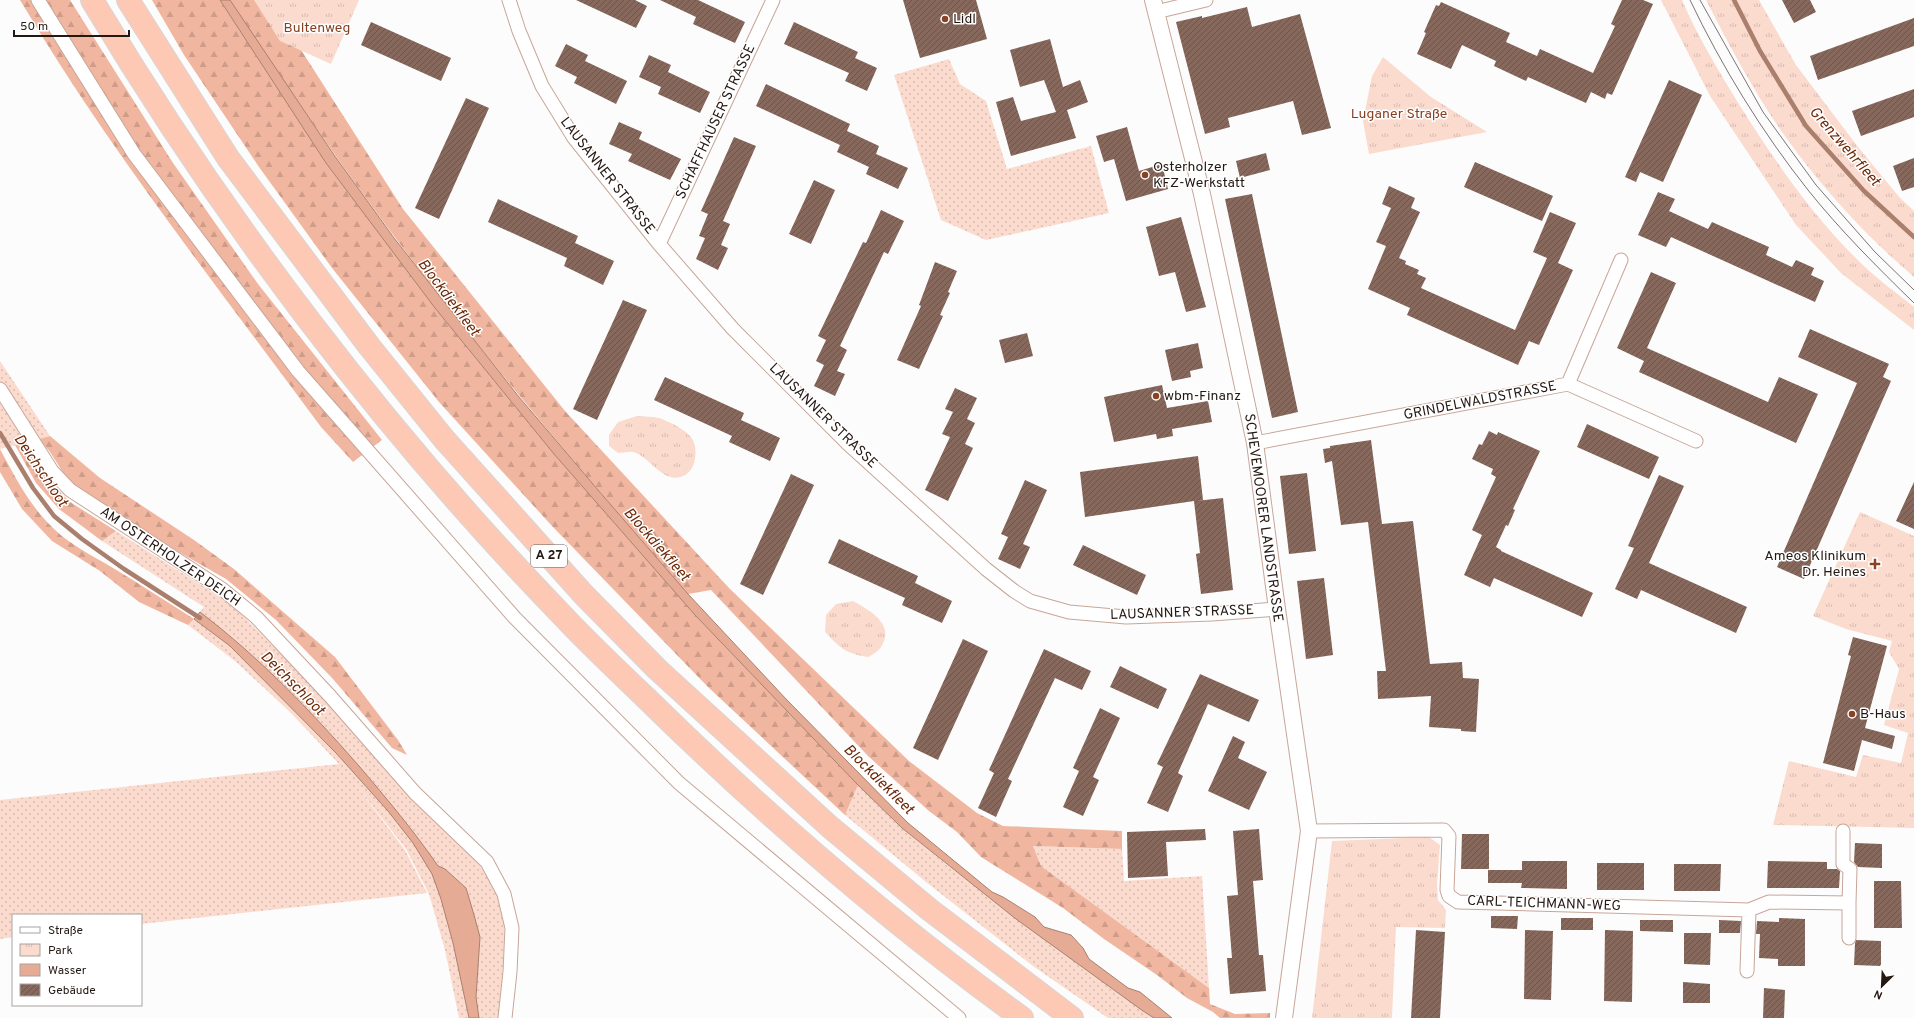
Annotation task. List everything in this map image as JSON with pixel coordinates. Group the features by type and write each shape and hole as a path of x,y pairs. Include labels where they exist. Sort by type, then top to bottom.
{"highway":[{"name":"A 27","path":"92,0 132,68 199,170 352,375 416,454 488,536 561,615 714,765 812,851 911,933 1022,1018"},
{"name":"A 27","path":"128,0 228,158 370,346 444,439 584,595 657,669 830,827 936,915 1072,1018"}],"street":[{"path":"38,0 134,154 298,371 515,618 679,783 959,1018"},
{"name":"LAUSANNER STRASSE","path":"509,0 519,32 542,86 574,138 659,244 733,329 848,444 986,569 1014,591 1030,601 1068,612 1126,617 1212,614 1276,609"},
{"name":"SCHAFFHAUSER STRASSE","path":"659,244 773,0"},
{"path":"1155,6 1206,0"},
{"name":"SCHEVEMOORER LANDSTRASSE","path":"1155,6 1202,194 1255,443 1276,609 1309,831 1284,1018"},
{"path":"1568,384 1621,260"},
{"name":"GRINDELWALDSTRASSE","path":"1255,443 1568,384 1696,441"},
{"name":"AM OSTERHOLZER DEICH","path":"0,388 52,471 70,490 222,589 256,617 330,696 415,793 466,840 487,862 504,894 512,928 506,1018"},
{"name":"CARL-TEICHMANN-WEG","path":"1309,831 1444,830 1449,836 1447,890 1449,896 1458,902 1749,910 1769,902 1849,903"},
{"path":"1843,831 1843,864 1850,869 1849,938"},
{"path":"1747,971 1749,910"}],"green space":[{"path":"20,0 70,0 173,163 258,284 382,440 353,462 321,427 127,164 54,56"},
{"path":"152,0 220,0 326,163 435,308 554,454 695,615 858,785 845,815 708,687 552,526 439,402 332,268 259,167 184,55"},
{"path":"230,0 269,0 403,209 565,411 729,588 909,761 977,813 1003,826 1122,831 1122,849 1033,846 1041,866 1209,988 1210,1004 1235,1014 1270,1013 1270,1018 1220,1018 1213,1012 1187,998 1063,908 981,857 957,832 929,811 868,756 711,590 688,594 539,420 443,301 352,179 258,44"},
{"name":"Bultenweg","path":"254,0 359,0 331,64 280,41"},
{"path":"1661,0 1682,0 1701,39 1722,76 1780,167 1812,209 1846,249 1871,272 1914,307 1914,330 1841,273 1796,225 1710,96"},
{"path":"1706,0 1759,0 1796,65 1858,147 1900,198 1914,211 1914,277 1862,229 1801,158 1754,89"},
{"name":"Luganer Straße","path":"1383,57 1431,97 1487,132 1369,154 1363,121 1372,76"},
{"path":"949,59 960,84 986,101 1007,169 1091,146 1109,213 986,240 941,220 894,75"},
{"path":"0,361 50,436 0,449"},
{"path":"637,416 662,419 679,427 691,437 694,442 696,452 693,467 688,473 676,478 669,477 639,455 633,452 618,453 609,446 609,435 618,422"},
{"path":"50,436 100,478 194,540 234,569 335,657 398,740 407,755 392,748 333,679 276,620 226,579 177,551 78,489 64,474 50,452 39,439"},
{"path":"26,442 58,490 70,502 116,531 102,541 59,509 36,483 15,445"},
{"path":"0,449 27,497 40,515 55,530 79,548 194,619 188,625 139,602 100,571 52,541 22,509 0,472"},
{"path":"1860,512 1914,536 1914,828 1773,825 1789,761 1856,777 1863,755 1901,763 1908,733 1884,725 1899,669 1889,652 1892,641 1846,629 1813,616"},
{"path":"116,531 231,604 316,689 390,775 473,856 491,881 503,910 505,938 499,1018 479,1018 476,997 480,937 466,888 445,869 438,866 380,791 341,745 303,705 243,647 200,612 204,607 102,541"},
{"path":"853,601 873,613 883,625 885,631 885,639 881,647 869,657 849,652 835,642 825,632 826,615 836,604"},
{"path":"194,619 230,646 336,753 388,811 413,843 432,874 441,899 453,943 469,1018 459,1018 445,950 429,894 406,849 352,780 405,850 427,893 142,924 142,914 12,914 12,937 0,939 0,800 339,764 290,712 235,661 188,625"},
{"path":"858,785 902,828 946,864 1154,1018 1108,1018 1033,966 926,882 845,815"},
{"path":"1429,837 1440,845 1437,884 1438,900 1446,910 1445,928 1396,927 1392,1018 1312,1018 1332,841"},
{"path":"1033,846 1122,849 1124,881 1202,876 1209,988 1041,866"}],"water":[{"path":"220,0 230,0 334,155 394,238 519,397 688,594 786,699 908,823 992,892 1003,897 1035,917 1044,927 1071,935 1083,948 1089,959 1128,988 1140,992 1172,1018 1154,1018 1143,1011 1016,919 902,828 858,785 695,615 554,454 435,308 326,163"},
{"path":"200,612 243,647 303,705 341,745 380,791 438,866 445,869 466,888 480,937 476,997 479,1018 469,1018 453,943 441,899 432,874 413,843 388,811 336,753 230,646 194,619"}],"building":[{"path":"576,0 635,0 647,6 636,28"},
{"path":"660,0 698,0 745,22 735,43 693,24 696,17"},
{"name":"Lidl","path":"903,0 976,0 987,39 920,58"},
{"path":"1622,0 1643,0 1653,4 1612,95 1607,93 1605,99 1591,92 1586,103 1528,77 1526,81 1494,66 1496,61 1462,45 1451,69 1417,54 1426,33 1424,32 1436,5 1439,6 1441,2 1510,33 1506,42 1537,56 1540,49 1593,73 1615,26 1611,24"},
{"path":"1782,0 1810,0 1816,12 1794,23"},
{"path":"1247,7 1252,27 1300,14 1331,128 1302,135 1293,101 1228,118 1230,127 1205,134 1176,22 1202,16 1202,18"},
{"path":"1914,18 1914,46 1818,80 1810,56"},
{"path":"371,22 451,58 441,81 361,45"},
{"path":"794,22 858,52 855,58 877,68 867,91 845,81 849,73 784,44"},
{"path":"1050,39 1063,87 1080,80 1088,102 1067,110 1076,138 1011,156 996,102 1013,97 1021,121 1056,112 1044,80 1020,87 1010,50"},
{"path":"566,44 588,55 585,61 627,81 616,104 574,83 577,77 555,66"},
{"path":"649,55 671,65 668,72 710,92 700,113 658,94 661,87 639,77"},
{"path":"1669,80 1702,95 1663,182 1640,172 1636,182 1625,177"},
{"path":"766,84 850,124 847,131 879,146 876,154 908,168 898,189 866,174 869,167 837,152 840,145 756,106"},
{"path":"1914,89 1914,117 1861,136 1852,111"},
{"path":"466,98 489,108 439,219 415,208"},
{"path":"619,122 642,132 639,139 681,159 670,180 628,161 632,154 609,144"},
{"path":"1127,127 1139,171 1162,164 1168,189 1126,201 1114,159 1104,162 1096,136"},
{"path":"734,137 756,146 723,221 730,224 721,245 728,248 718,270 696,259 705,238 699,236 708,214 701,211"},
{"path":"1266,153 1270,170 1240,178 1236,161"},
{"path":"1914,158 1914,187 1902,191 1893,166"},
{"path":"1475,162 1553,196 1542,221 1464,187"},
{"path":"814,180 835,190 811,244 789,234"},
{"path":"1389,186 1415,198 1411,208 1420,212 1399,258 1406,261 1405,264 1419,270 1417,274 1426,278 1421,288 1515,330 1547,258 1533,252 1550,212 1576,223 1558,263 1573,270 1539,345 1529,341 1518,365 1407,315 1410,308 1368,289 1386,246 1376,242 1391,208 1382,204"},
{"path":"1658,192 1675,199 1669,211 1708,229 1712,222 1769,247 1766,255 1792,267 1796,260 1814,268 1811,275 1824,281 1815,302 1671,237 1666,247 1638,235"},
{"path":"1252,194 1298,412 1272,418 1225,199"},
{"path":"498,199 578,236 575,243 614,261 603,285 564,266 567,258 488,222"},
{"path":"881,210 904,221 888,254 884,252 840,346 847,350 837,371 845,374 835,396 814,386 824,365 816,361 826,340 818,336 863,242 866,243"},
{"path":"1181,217 1206,307 1186,312 1175,272 1159,276 1146,227"},
{"path":"935,262 957,271 948,292 950,293 940,315 943,316 919,369 897,360 921,306 919,305"},
{"path":"1651,272 1676,283 1647,348 1768,402 1779,377 1818,394 1796,443 1639,372 1644,361 1617,348"},
{"path":"623,300 647,310 597,420 573,409"},
{"path":"1810,329 1889,364 1883,377 1891,381 1804,579 1777,567 1857,383 1798,357"},
{"path":"1027,333 1033,356 1005,363 999,340"},
{"path":"1198,343 1203,368 1190,371 1191,377 1172,381 1165,350"},
{"path":"665,377 744,413 741,420 780,438 770,461 729,442 732,436 654,400"},
{"path":"1162,385 1167,408 1208,401 1212,422 1172,429 1173,436 1157,439 1156,434 1114,442 1104,397"},
{"path":"955,388 977,398 967,419 975,423 965,444 973,448 948,501 925,490 950,437 942,434 953,412 945,409"},
{"path":"1587,424 1659,457 1649,479 1577,447"},
{"path":"1489,431 1497,435 1498,432 1540,451 1513,509 1515,510 1508,526 1506,525 1496,547 1501,551 1593,593 1582,617 1494,578 1490,587 1464,575 1482,535 1472,530 1496,477 1491,474 1493,469 1472,459 1479,444 1482,445"},
{"path":"1371,440 1382,524 1413,521 1430,664 1462,662 1463,678 1479,679 1476,732 1461,731 1461,729 1429,727 1431,696 1378,699 1377,671 1386,671 1368,522 1341,525 1332,461 1325,463 1323,449 1330,448 1330,446"},
{"path":"1198,456 1203,500 1196,501 1223,498 1233,590 1201,594 1196,554 1200,553 1194,501 1085,517 1080,472"},
{"path":"1307,473 1316,551 1289,554 1280,476"},
{"path":"791,474 814,485 763,595 740,584"},
{"path":"1659,475 1684,486 1649,563 1747,607 1736,633 1641,590 1637,599 1615,589 1634,548 1628,546"},
{"path":"1025,480 1047,490 1023,544 1030,547 1020,569 998,559 1008,537 1001,534"},
{"path":"1914,482 1914,529 1896,521"},
{"path":"839,539 918,576 915,583 952,601 942,623 902,605 905,598 828,563"},
{"path":"1083,545 1146,575 1137,595 1073,565"},
{"path":"1324,578 1333,655 1306,659 1297,581"},
{"name":"B-Haus","path":"1853,637 1887,646 1865,728 1895,736 1892,749 1862,740 1854,771 1823,763 1851,656 1848,655"},
{"path":"963,639 988,651 938,760 913,748"},
{"path":"1044,649 1091,671 1082,690 1055,678 1008,779 1012,781 996,817 978,808 994,773 989,770"},
{"path":"1120,666 1167,689 1158,709 1110,687"},
{"path":"1200,674 1259,700 1249,722 1208,704 1178,773 1183,776 1168,812 1147,803 1163,767 1157,764"},
{"path":"1100,708 1120,718 1093,777 1099,780 1083,816 1063,807 1079,771 1073,768"},
{"path":"1233,736 1245,742 1238,758 1267,772 1249,810 1208,791"},
{"path":"1205,829 1206,840 1166,842 1168,876 1128,878 1127,832"},
{"path":"1259,829 1263,880 1253,881 1259,955 1263,955 1266,991 1230,994 1227,958 1232,958 1227,896 1238,895 1233,831"},
{"path":"1462,834 1489,834 1489,869 1461,869"},
{"path":"1855,843 1882,844 1882,868 1858,867 1854,862"},
{"path":"1522,861 1567,861 1567,889 1521,888 1522,883 1488,883 1488,870 1522,870"},
{"path":"1768,861 1827,862 1827,869 1837,869 1840,871 1839,888 1767,888"},
{"path":"1597,863 1644,863 1644,890 1597,890"},
{"path":"1674,864 1721,864 1720,891 1674,891"},
{"path":"1874,881 1901,881 1902,928 1874,928"},
{"path":"1491,916 1518,916 1517,929 1491,928"},
{"path":"1561,918 1593,918 1593,930 1561,930"},
{"path":"1779,918 1805,919 1805,966 1778,966 1778,959 1759,958 1760,934 1756,934 1757,921 1779,922"},
{"path":"1640,920 1673,920 1673,932 1640,931"},
{"path":"1719,920 1741,921 1740,933 1719,933"},
{"path":"1416,930 1445,932 1440,1018 1411,1018"},
{"path":"1525,930 1553,931 1551,1000 1524,999"},
{"path":"1605,930 1633,931 1632,1002 1604,1001"},
{"path":"1684,933 1711,933 1710,965 1684,964"},
{"path":"1856,940 1881,941 1881,966 1854,965"},
{"path":"1683,982 1710,984 1710,1003 1683,1003"},
{"path":"1764,988 1785,990 1784,1018 1763,1018"}],"waterway":[{"name":"Grenzwehrfleet","path":"1734,0 1760,51 1806,126 1864,191 1914,237"},
{"name":"Deichschloot","path":"0,433 33,488 54,516 82,539 124,569 200,618"}],"tram line":[{"path":"1690,0 1729,74 1759,122 1791,168 1820,205 1846,234 1914,303"},
{"path":"1700,0 1763,112 1816,185 1875,252 1914,290"}],"place":[{"name":"Lidl","path":"945,19"},
{"name":"Osterholzer KFZ-Werkstatt","path":"1145,175"},
{"name":"wbm-Finanz","path":"1156,396"},
{"name":"Ameos Klinikum Dr. Heines","path":"1875,564"},
{"name":"B-Haus","path":"1852,714"}],"water label":[{"name":"Blockdiekfleet","path":"448,298"},
{"name":"Blockdiekfleet","path":"656,545"},
{"name":"Blockdiekfleet","path":"878,780"}]}
